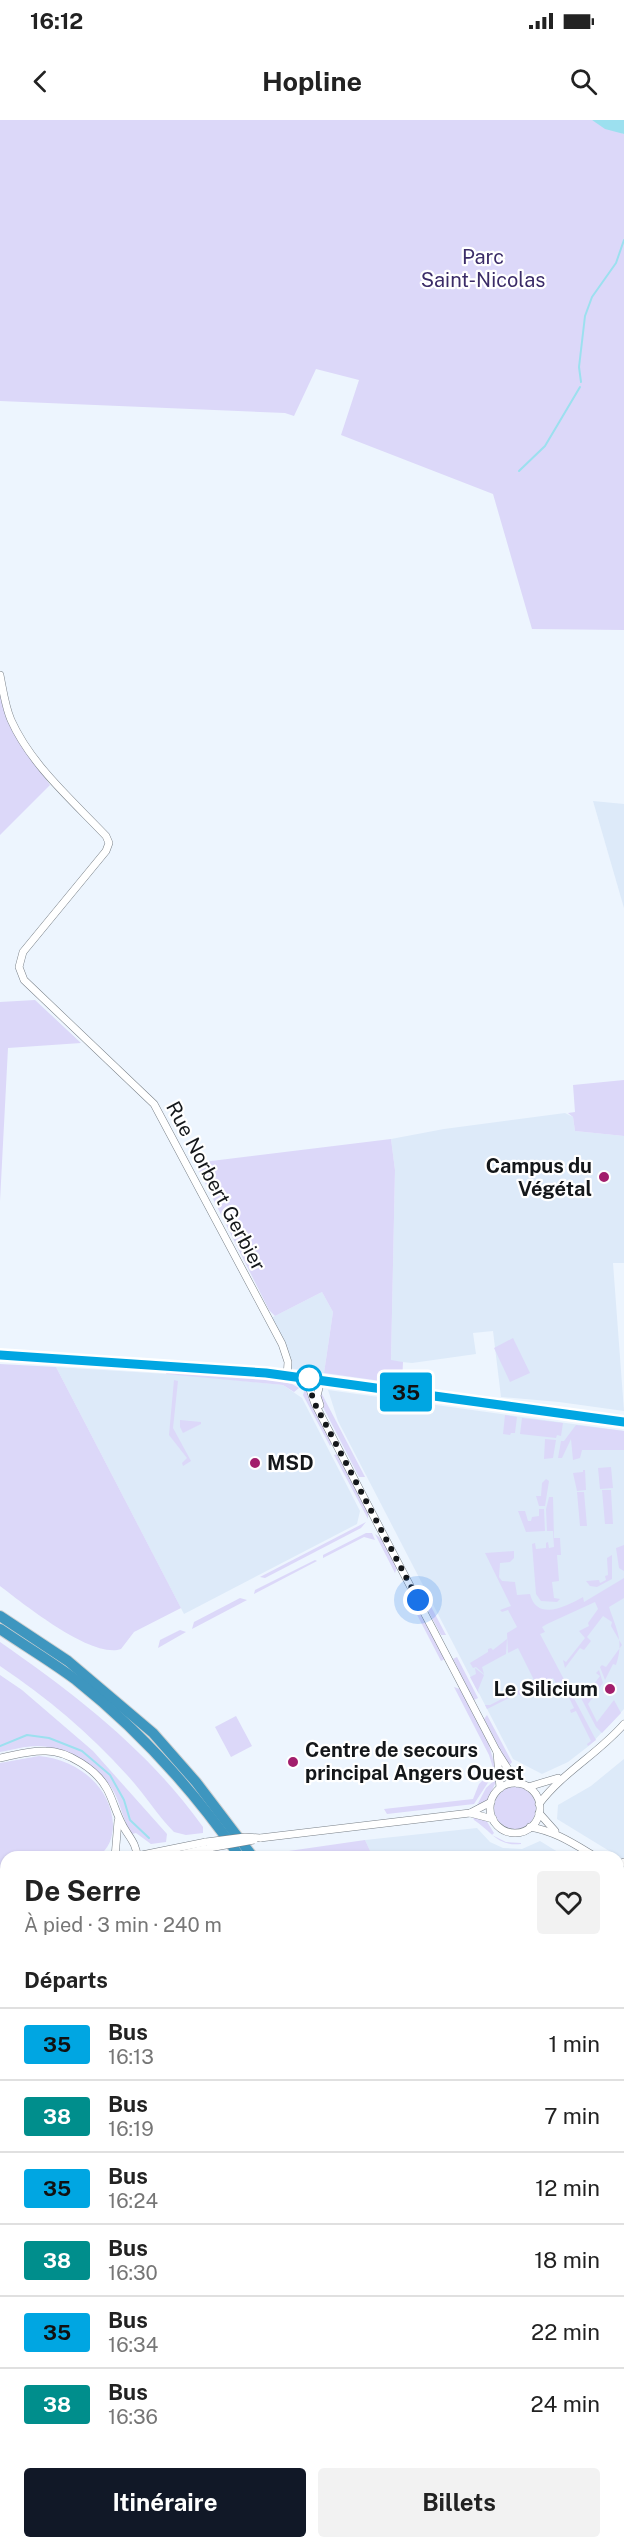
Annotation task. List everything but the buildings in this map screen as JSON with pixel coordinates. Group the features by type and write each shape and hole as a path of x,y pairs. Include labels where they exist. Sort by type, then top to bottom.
{"highway":[{"path":"0,1616 68,1661 153,1733 196,1782 246,1851"},
{"path":"0,1629 76,1680 146,1743 245,1851"}],"street":[{"name":"Rue Norbert Gerbier","path":"0,675 7,708 23,740 62,790 109,841 106,851 23,952 19,968 24,980 154,1104 282,1344 288,1362 288,1376"},
{"path":"0,1355 215,1368 306,1378 624,1422"},
{"path":"306,1378 312,1397 496,1752 517,1784"},
{"path":"321,1380 317,1396 322,1414"},
{"path":"491,1802 493,1819 500,1828 510,1832 521,1832 530,1827 539,1813 540,1804 551,1788 595,1754 624,1724"},
{"path":"0,1758 29,1751 48,1750 71,1757 91,1770 106,1787 137,1851"},
{"path":"172,1851 470,1813 491,1802 500,1788 496,1752"},
{"path":"528,1787 566,1775"},
{"path":"500,1788 517,1784 528,1787 535,1793 540,1804"},
{"path":"115,1851 117,1812"},
{"path":"470,1813 493,1819"},
{"path":"539,1813 546,1824 586,1851"},
{"path":"530,1827 544,1829 562,1836"},
{"path":"189,1851 208,1845"}],"shaded area":[{"path":"593,801 624,804 624,908"},
{"path":"565,1113 573,1117 575,1131 624,1136 624,1263 613,1263 624,1411 501,1397 493,1331 473,1333 476,1354 412,1363 391,1361 395,1170 391,1139 444,1129"},
{"path":"322,1292 333,1312 324,1373 288,1368 269,1319"},
{"path":"56,1367 183,1375 283,1385 302,1398 360,1511 357,1524 184,1614"},
{"path":"328,1390 624,1431 624,1709 590,1745 568,1762 542,1774 513,1759 338,1421"},
{"path":"624,1759 624,1851 609,1851 557,1819 558,1805 591,1786"},
{"path":"477,1828 490,1842 503,1848 522,1849 540,1841 556,1851 370,1851 365,1840"}],"green space":[{"name":"Parc Saint-Nicolas","path":"0,120 592,120 624,134 624,630 532,629 493,494 341,435 359,380 316,369 294,416 285,413 0,401"},
{"path":"0,689 18,740 50,785 0,835"},
{"path":"35,1000 81,1043 8,1048 0,1201 0,1002"},
{"path":"624,1080 624,1136 575,1131 573,1117 568,1113 575,1112 573,1085"},
{"path":"391,1139 395,1170 391,1360 403,1362 402,1384 324,1373 333,1312 322,1292 275,1316 269,1310 195,1163"},
{"path":"513,1338 530,1373 510,1382 494,1348"},
{"path":"0,1364 56,1367 181,1608 134,1632 121,1649 109,1650 93,1646 77,1638 42,1617 0,1586"},
{"path":"167,1371 268,1379 292,1384 299,1388 294,1392 283,1385 166,1374"},
{"path":"174,1380 178,1381 173,1428 191,1461 183,1466 182,1463 187,1458 169,1435"},
{"path":"305,1389 332,1443 330,1446 303,1395"},
{"path":"364,1390 453,1404 364,1391"},
{"path":"320,1392 365,1477 359,1477 320,1401"},
{"path":"505,1415 517,1417 515,1433 510,1435 503,1434"},
{"path":"522,1418 563,1423 561,1436 557,1435 556,1438 520,1434"},
{"path":"180,1420 201,1422 201,1424 183,1433"},
{"path":"576,1425 624,1431 624,1450 582,1450 580,1458 573,1460 571,1439 562,1458 558,1458 561,1441 564,1441"},
{"path":"545,1439 556,1440 553,1458 544,1459"},
{"path":"337,1454 368,1513 368,1519 334,1455"},
{"path":"611,1467 613,1488 600,1489 598,1468"},
{"path":"585,1470 586,1490 577,1491 573,1473 583,1472"},
{"path":"546,1479 549,1481 545,1506 539,1506 536,1496 541,1496 542,1483"},
{"path":"602,1490 611,1490 613,1524 605,1524"},
{"path":"577,1492 584,1492 587,1526 580,1526"},
{"path":"549,1497 553,1497 554,1538 560,1538 561,1555 557,1555 559,1581 552,1582 554,1598 560,1599 557,1602 541,1601 536,1594 532,1544 535,1543 536,1549 546,1548 548,1542 549,1548 554,1547 553,1531 547,1531 546,1509"},
{"path":"539,1509 544,1509 545,1531 526,1532 518,1511 525,1511 528,1521 531,1521 532,1517 539,1516"},
{"path":"366,1522 361,1528 265,1578 260,1577"},
{"path":"366,1533 372,1533 375,1540 364,1537 323,1558 323,1555"},
{"path":"375,1534 383,1540 397,1567 395,1573"},
{"path":"624,1545 624,1571 619,1568 616,1548"},
{"path":"514,1551 514,1558 510,1562 500,1563 499,1577 502,1581 515,1582 517,1595 530,1594 539,1608 546,1610 561,1607 583,1597 584,1602 624,1578 624,1598 609,1607 619,1640 611,1626 612,1622 603,1616 587,1637 591,1641 584,1650 580,1648 565,1668 563,1660 566,1662 585,1638 579,1631 589,1626 588,1623 598,1609 595,1602 547,1624 542,1627 545,1632 540,1634 596,1740 588,1746 587,1744 591,1741 576,1711 571,1713 570,1710 574,1708 561,1681 556,1683 553,1678 525,1692 526,1698 517,1694 487,1709 485,1705 490,1705 535,1682 518,1648 508,1653 507,1633 517,1627 508,1610 502,1612 500,1610 511,1606 485,1553"},
{"path":"612,1555 612,1579 597,1587 590,1586 586,1581 599,1580 600,1583 606,1580 607,1558"},
{"path":"317,1561 254,1594 255,1590"},
{"path":"426,1597 446,1635 441,1635 423,1601 422,1599"},
{"path":"240,1598 247,1600 192,1629 194,1622"},
{"path":"416,1603 445,1659 441,1661 412,1605"},
{"path":"180,1630 186,1632 158,1648 160,1640"},
{"path":"507,1639 506,1654 482,1667 484,1674 476,1667 473,1668 470,1663 465,1666 488,1652 488,1649 493,1650"},
{"path":"0,1642 56,1682 135,1749 182,1799 203,1827 203,1833 186,1835 174,1832 133,1782 83,1730 51,1703 0,1666"},
{"path":"619,1649 616,1665 613,1664 605,1680 600,1667 602,1665 606,1667"},
{"path":"457,1657 478,1698 474,1700 453,1659"},
{"path":"475,1668 484,1675 478,1690 479,1694 470,1677 476,1674"},
{"path":"599,1670 603,1683 588,1704 597,1722 614,1700 621,1713 602,1733 596,1727 580,1696 581,1694 585,1696 600,1676 596,1673"},
{"path":"0,1675 22,1690 93,1751 167,1834 166,1842 151,1844 136,1833 132,1834 108,1782 81,1759 60,1750 37,1746 0,1752"},
{"path":"454,1687 460,1689 489,1745 497,1773 495,1774 489,1755"},
{"path":"487,1715 512,1762 509,1766 484,1719"},
{"path":"236,1716 252,1746 231,1757 215,1727"},
{"path":"39,1756 53,1758 78,1769 89,1777 106,1798 111,1810 112,1834 105,1850 0,1851 0,1763"},
{"path":"491,1767 491,1778 474,1804 387,1814 384,1809 473,1799 479,1784 490,1773 488,1768"},
{"path":"498,1777 488,1800 475,1809 486,1788"},
{"path":"515,1787 530,1793 536,1808 530,1823 515,1829 500,1823 494,1808 500,1793"},
{"path":"475,1817 486,1820 494,1833 492,1835 474,1820"},
{"path":"493,1836 506,1842 521,1844 506,1843"},
{"path":"365,1840 370,1851 289,1851"}],"water":[{"path":"592,120 624,120 624,134 605,129"}],"waterway":[{"path":"581,382 579,367 585,316 592,297 616,263 624,240"},
{"path":"519,471 545,446 580,387"},
{"path":"0,1746 27,1735 49,1738 82,1751 110,1775 124,1800 130,1820 149,1838"}],"bus line":[{"name":"35","path":"0,1355 266,1373 624,1422"}],"place":[{"name":"Campus du Végétal","path":"604,1177"},
{"name":"MSD","path":"255,1463"},
{"name":"Le Silicium","path":"610,1689"},
{"name":"Centre de secours principal Angers Ouest","path":"293,1762"}],"route":[{"path":"309,1378 306,1378 315,1404 418,1600"}]}
